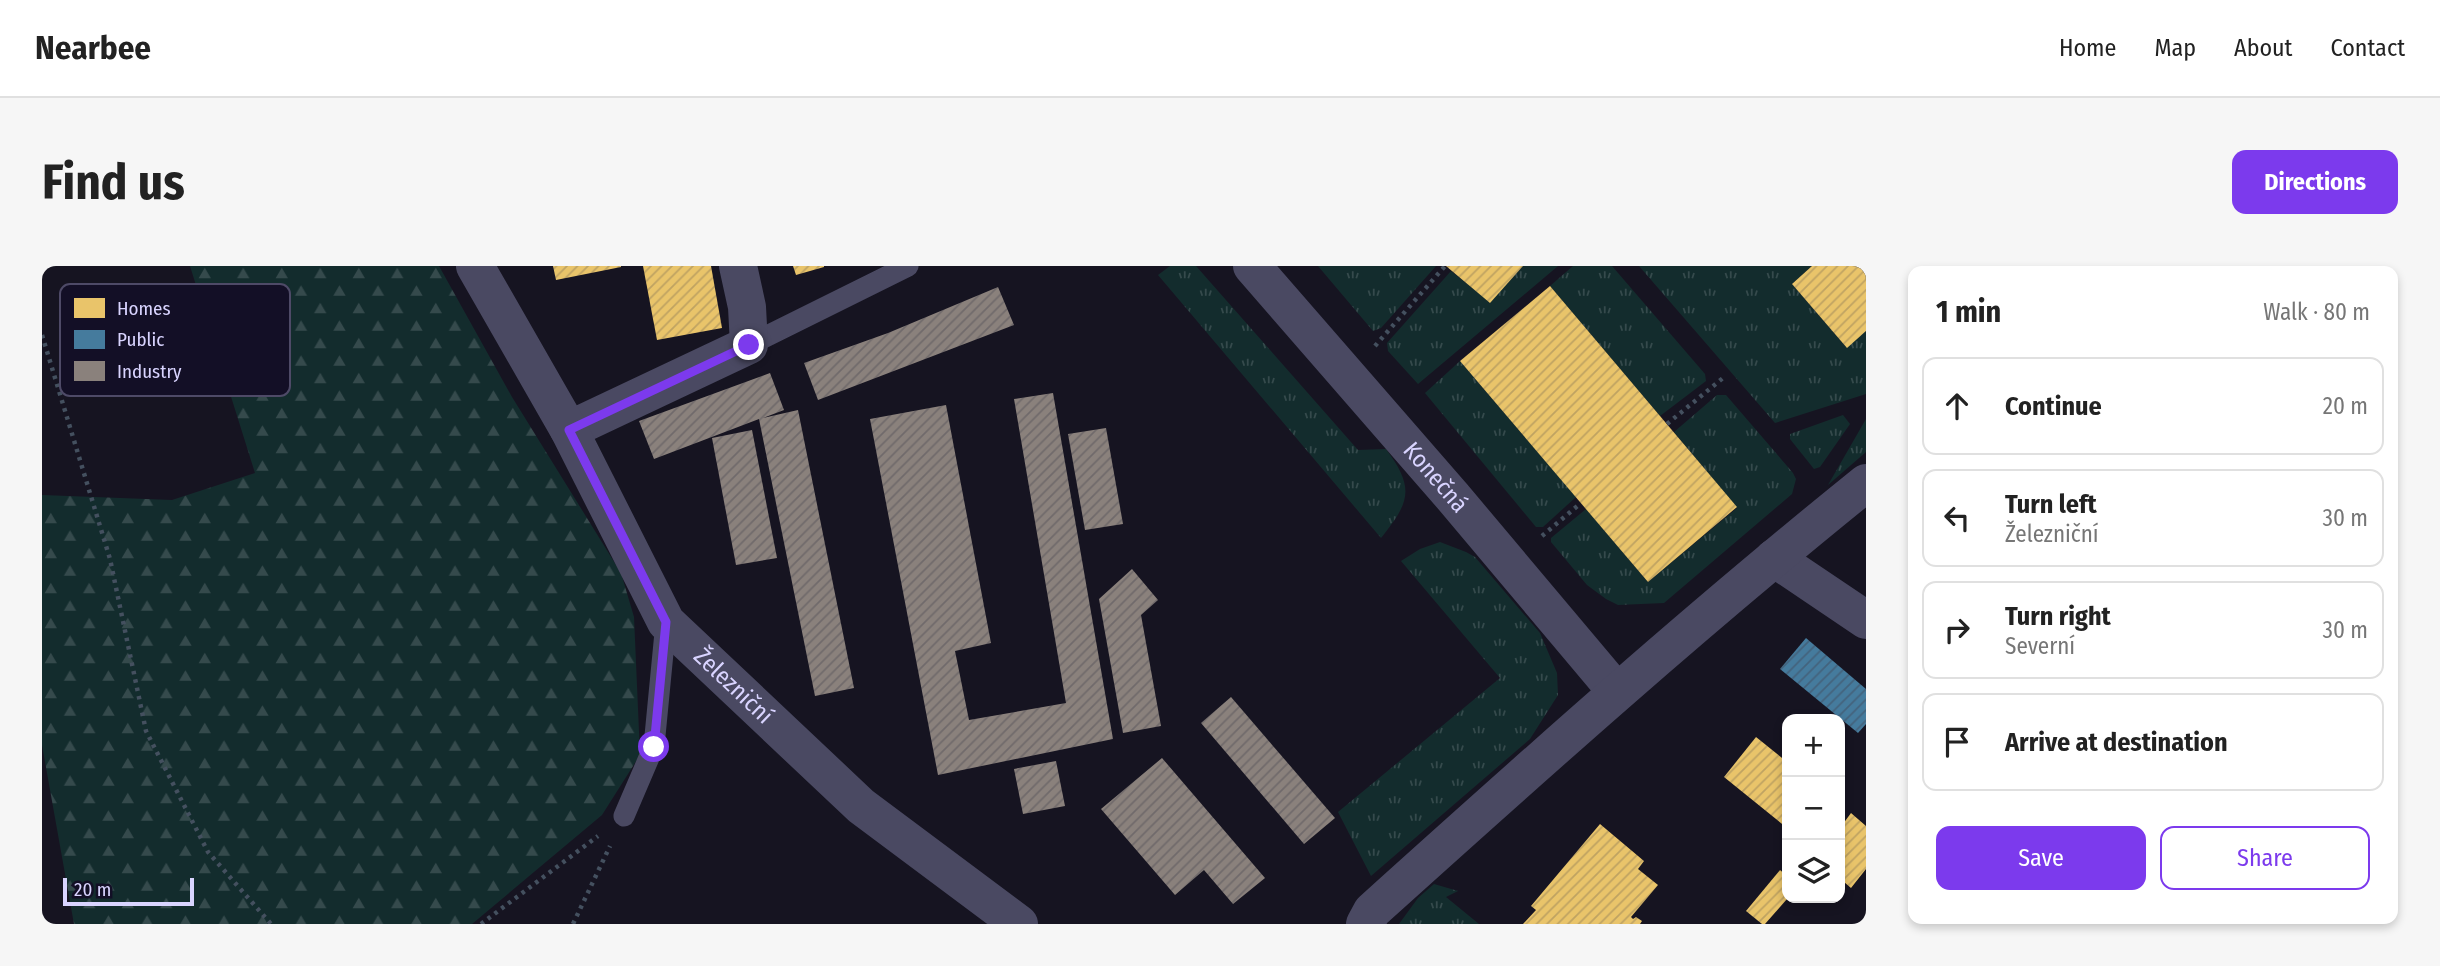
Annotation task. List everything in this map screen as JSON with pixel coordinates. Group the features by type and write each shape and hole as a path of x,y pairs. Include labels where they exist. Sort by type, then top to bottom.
{"street":[{"name":"Železniční","path":"475,266 569,430 666,622 861,806 1019,924"},
{"path":"569,430 749,345 747,307 738,266"},
{"name":"Konečná","path":"1252,266 1453,497 1617,692"},
{"path":"1365,924 1372,911 1617,692 1866,483"},
{"path":"1774,558 1866,620"}],"lane":[{"path":"749,345 908,266"},
{"path":"624,816 654,747 666,622"}],"path":[{"path":"1375,346 1445,266"},
{"path":"42,335 60,394"},
{"path":"1667,424 1723,378"},
{"path":"61,396 110,559 146,731 208,852 271,924"},
{"path":"1538,539 1581,503"},
{"path":"481,924 624,816"},
{"path":"573,924 624,816"}],"green space":[{"path":"190,266 439,266 512,397 621,573 634,617 640,755 602,815 472,924 74,924 42,745 42,495 172,500 255,473 231,396 290,396 290,284 196,284"},
{"path":"1170,266 1196,266 1358,450 1386,449 1402,474 1405,495 1398,514 1381,538 1158,275"},
{"path":"1318,266 1436,266 1381,328 1373,331"},
{"path":"1523,266 1558,266 1418,384 1388,351 1387,343 1451,271 1490,302"},
{"path":"1573,266 1612,266 1705,374 1706,381 1660,416 1550,286"},
{"path":"1639,266 1812,266 1792,284 1846,347 1866,331 1866,394 1775,423"},
{"path":"1460,361 1576,497 1543,527 1536,527 1425,393"},
{"path":"1717,395 1726,395 1793,473 1796,479 1792,494 1664,603 1618,605 1606,599 1587,585 1551,542 1551,538 1586,509 1648,582 1737,508 1674,432"},
{"path":"1843,415 1850,424 1820,467 1814,469 1790,439 1790,434"},
{"path":"1866,419 1866,452 1828,485"},
{"path":"1440,542 1475,557 1540,633 1557,673 1558,695 1530,739 1371,876 1338,812 1500,678 1401,561 1420,549"},
{"path":"1434,884 1458,891 1446,897 1479,924 1399,924 1418,898"}],"building: Homes":[{"path":"553,266 621,266 621,267 556,280"},
{"path":"643,266 711,266 722,328 657,340"},
{"path":"793,266 824,266 824,267 796,275"},
{"path":"1446,266 1523,266 1490,303"},
{"path":"1812,266 1866,266 1866,331 1847,348 1792,284"},
{"path":"1550,286 1737,507 1648,582 1460,361"},
{"path":"1756,737 1782,758 1782,824 1724,777"},
{"path":"1851,813 1866,826 1866,869 1851,888 1845,883 1845,821"},
{"path":"1600,824 1644,861 1638,869 1658,885 1631,917 1642,921 1640,924 1523,924 1536,910 1531,906"},
{"path":"1780,870 1782,872 1783,903 1765,924 1746,911"}],"building: Public":[{"path":"1806,638 1866,689 1866,724 1858,733 1845,722 1845,714 1835,714 1780,669"}],"building: Industry":[{"path":"998,287 1014,325 818,400 804,363 888,333"},
{"path":"770,373 784,410 763,418 798,410 854,688 815,696 759,419 654,459 639,421"},
{"path":"1053,393 1113,739 938,775 870,419 946,405 991,643 955,651 969,720 1066,703 1014,399"},
{"path":"1106,428 1123,524 1085,530 1068,434"},
{"path":"752,430 777,558 736,565 712,438"},
{"path":"1132,569 1158,600 1141,615 1161,726 1123,733 1099,599"},
{"path":"1231,697 1335,818 1304,844 1201,723"},
{"path":"1162,758 1265,878 1233,904 1204,870 1175,895 1101,809"},
{"path":"1056,761 1065,806 1023,814 1014,769"}],"route":[{"path":"654,747 666,622 569,430 749,345"}]}
